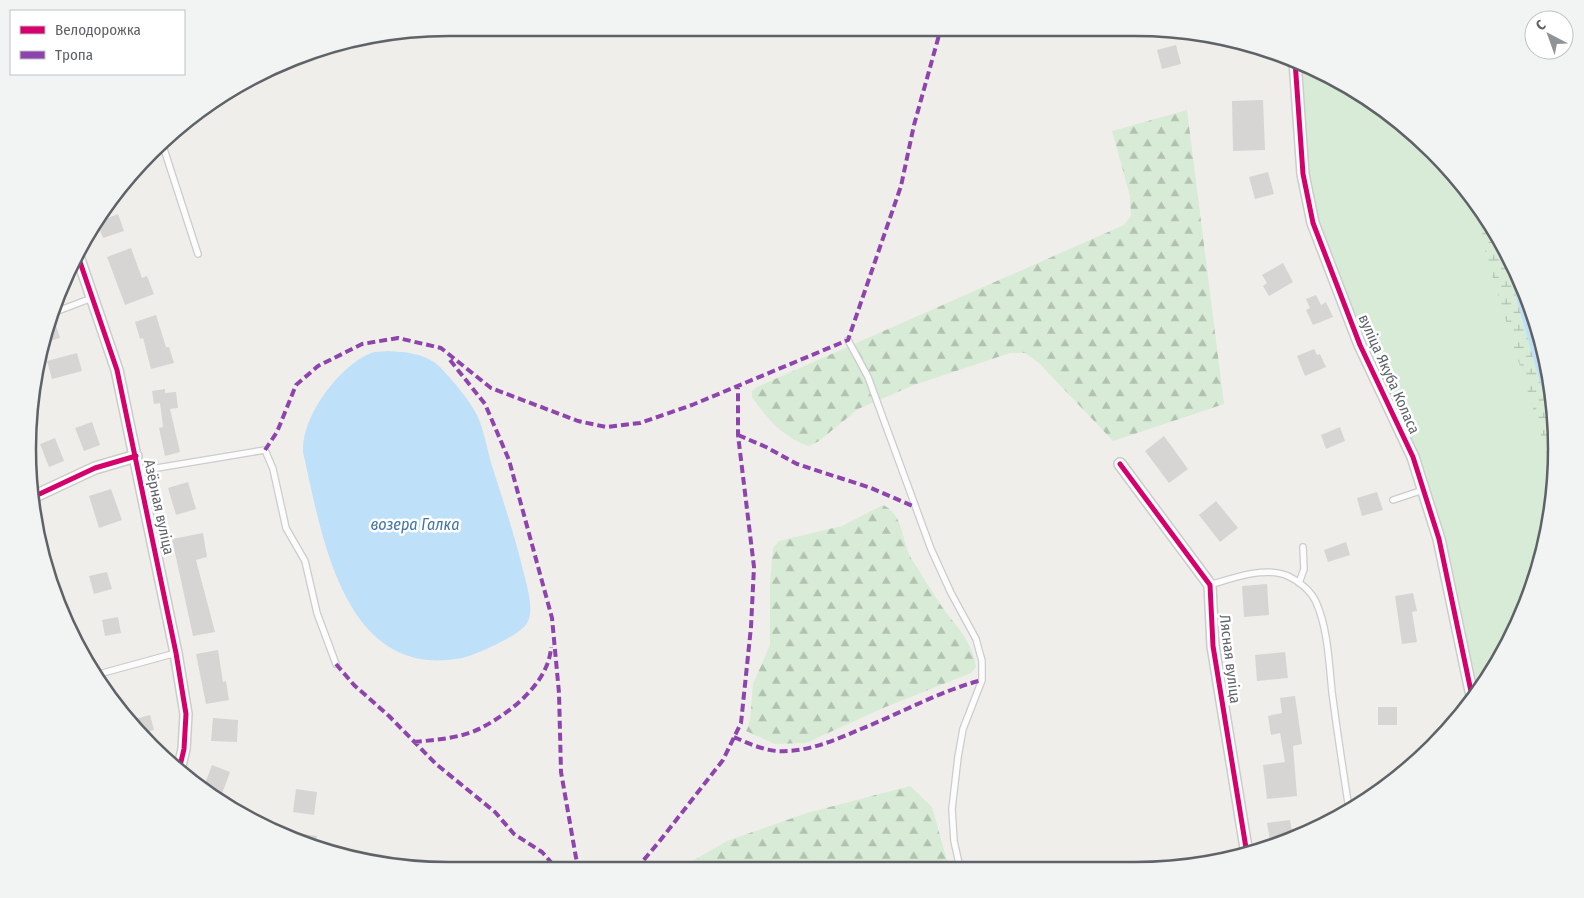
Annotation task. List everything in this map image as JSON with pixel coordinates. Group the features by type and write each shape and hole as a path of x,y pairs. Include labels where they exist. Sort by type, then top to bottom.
{"street":[{"name":"вуліца Якуба Коласа","path":"1296,69 1303,174 1313,223 1360,345 1413,457 1439,539 1470,688"},
{"name":"Азёрная вуліца","path":"80,264 117,370 176,653 186,714 184,749 181,762"},
{"path":"39,494 95,468 136,456"},
{"path":"1120,464 1210,585"},
{"name":"Лясная вуліца","path":"1210,585 1213,646 1246,847"}],"lane":[{"path":"164,150 198,254"},
{"path":"61,310 92,298"},
{"path":"848,340 868,378 931,549 950,593 976,638 982,661 982,680 963,729 958,757 952,809 954,841 959,862"},
{"path":"139,471 265,450 273,469 286,528 305,561 318,613 336,664"},
{"path":"1393,500 1423,490"},
{"path":"1299,583 1304,569 1303,547"},
{"path":"1210,585 1241,576 1269,572 1287,576 1299,583 1315,601 1322,624 1348,802"},
{"path":"103,673 176,653"}],"green space":[{"path":"1296,69 1318,79 1364,106 1427,157 1478,220 1505,266 1526,316 1540,368 1547,422 1547,476 1540,530 1526,582 1516,607 1505,632 1471,688 1413,457 1313,223"},
{"path":"1187,110 1224,404 1113,441 1039,363 1025,353 1010,353 914,385 858,409 819,441 809,446 800,443 777,427 752,397 752,391 757,387 1124,225 1131,216 1130,196 1112,131"},
{"path":"1481,225 1505,266 1526,316 1534,342 1544,395 1548,457 1486,256"},
{"path":"883,505 895,515 911,558 940,604 967,641 976,667 971,673 883,708 806,743 775,744 746,731 750,721 753,684 770,645 770,584 773,548 779,541 842,526"},
{"path":"910,786 932,807 947,862 691,862 727,841 807,813"}],"water":[{"name":"возера Галка","path":"387,351 415,354 434,362 465,396 477,415 514,536 526,583 530,600 530,613 527,623 523,628 497,644 462,658 422,659 390,647 364,625 345,595 330,560 319,522 303,452 308,424 324,394 347,369 371,353"}],"building":[{"path":"1176,45 1181,64 1162,69 1157,50"},
{"path":"1263,100 1265,150 1233,151 1232,101"},
{"path":"1268,172 1274,194 1255,199 1249,177"},
{"path":"118,214 124,231 103,238 100,230 107,218"},
{"path":"131,248 142,278 147,276 154,294 125,305 107,257"},
{"path":"1283,263 1293,282 1269,296 1263,286 1267,283 1262,275"},
{"path":"1316,295 1321,305 1326,302 1333,317 1313,325 1306,310 1310,308 1306,299"},
{"path":"156,315 166,347 169,347 174,363 151,369 143,338 140,339 135,322"},
{"path":"56,324 60,338 50,341"},
{"path":"1314,349 1317,355 1320,354 1326,367 1305,376 1297,356"},
{"path":"77,353 82,371 52,379 47,361"},
{"path":"165,389 165,393 176,392 178,408 170,409 180,452 165,456 159,428 163,427 160,403 154,404 152,391"},
{"path":"92,422 100,445 84,451 75,428"},
{"path":"1340,427 1345,441 1326,449 1321,435"},
{"path":"1164,436 1188,469 1169,483 1145,451"},
{"path":"55,438 64,461 49,467 40,444"},
{"path":"188,482 196,509 176,515 168,488"},
{"path":"111,489 122,520 99,528 89,496"},
{"path":"1377,492 1383,510 1362,516 1357,498"},
{"path":"1216,501 1238,528 1220,542 1199,515"},
{"path":"203,533 207,557 196,560 215,632 193,636 172,539"},
{"path":"1346,542 1350,555 1328,562 1324,550"},
{"path":"107,572 112,589 94,594 89,576"},
{"path":"1267,584 1269,615 1244,617 1242,586"},
{"path":"1413,593 1417,611 1412,612 1417,642 1402,644 1395,596"},
{"path":"118,617 121,633 105,636 102,620"},
{"path":"218,650 223,682 226,681 229,700 206,704 196,654"},
{"path":"1285,652 1288,678 1257,681 1255,655"},
{"path":"1295,696 1302,744 1293,746 1297,796 1267,799 1263,765 1285,762 1280,733 1271,735 1268,716 1282,713 1280,698"},
{"path":"1378,707 1397,707 1397,725 1378,725"},
{"path":"150,715 154,730 149,732 137,719"},
{"path":"213,718 238,720 237,742 211,741"},
{"path":"212,765 230,772 222,793 206,782"},
{"path":"296,789 317,792 314,815 293,812"},
{"path":"1290,820 1292,830 1270,839 1267,823"},
{"path":"302,834 317,836 316,840 316,840"}],"waterway":[{"path":"1518,295 1542,382"}],"marked path":[{"path":"265,450 277,432 296,385 318,366 362,344 398,338 441,348 491,388 578,421 606,427 640,423 692,405 848,340 901,186 914,125 939,36"},
{"path":"450,360 485,404 509,460 552,618 559,693 561,772 577,862"},
{"path":"642,862 723,760 741,723 751,627 754,567 738,435 738,386"},
{"path":"738,435 766,447 797,464 871,488 915,507"},
{"path":"414,742 465,734 481,728 504,714 536,684 549,660 551,647"},
{"path":"336,664 354,685 389,716 436,764 495,812 514,834 542,852 551,862"},
{"path":"734,737 755,746 777,751 809,748 876,723 951,690 982,680"}],"cycle path":[{"path":"1296,69 1303,174 1313,223 1360,345 1413,457 1439,539 1470,688"},
{"path":"80,263 117,370 176,653 186,714 184,749 181,762"},
{"path":"39,494 95,468 136,456"},
{"path":"1120,464 1210,585 1213,646 1246,847"}]}
